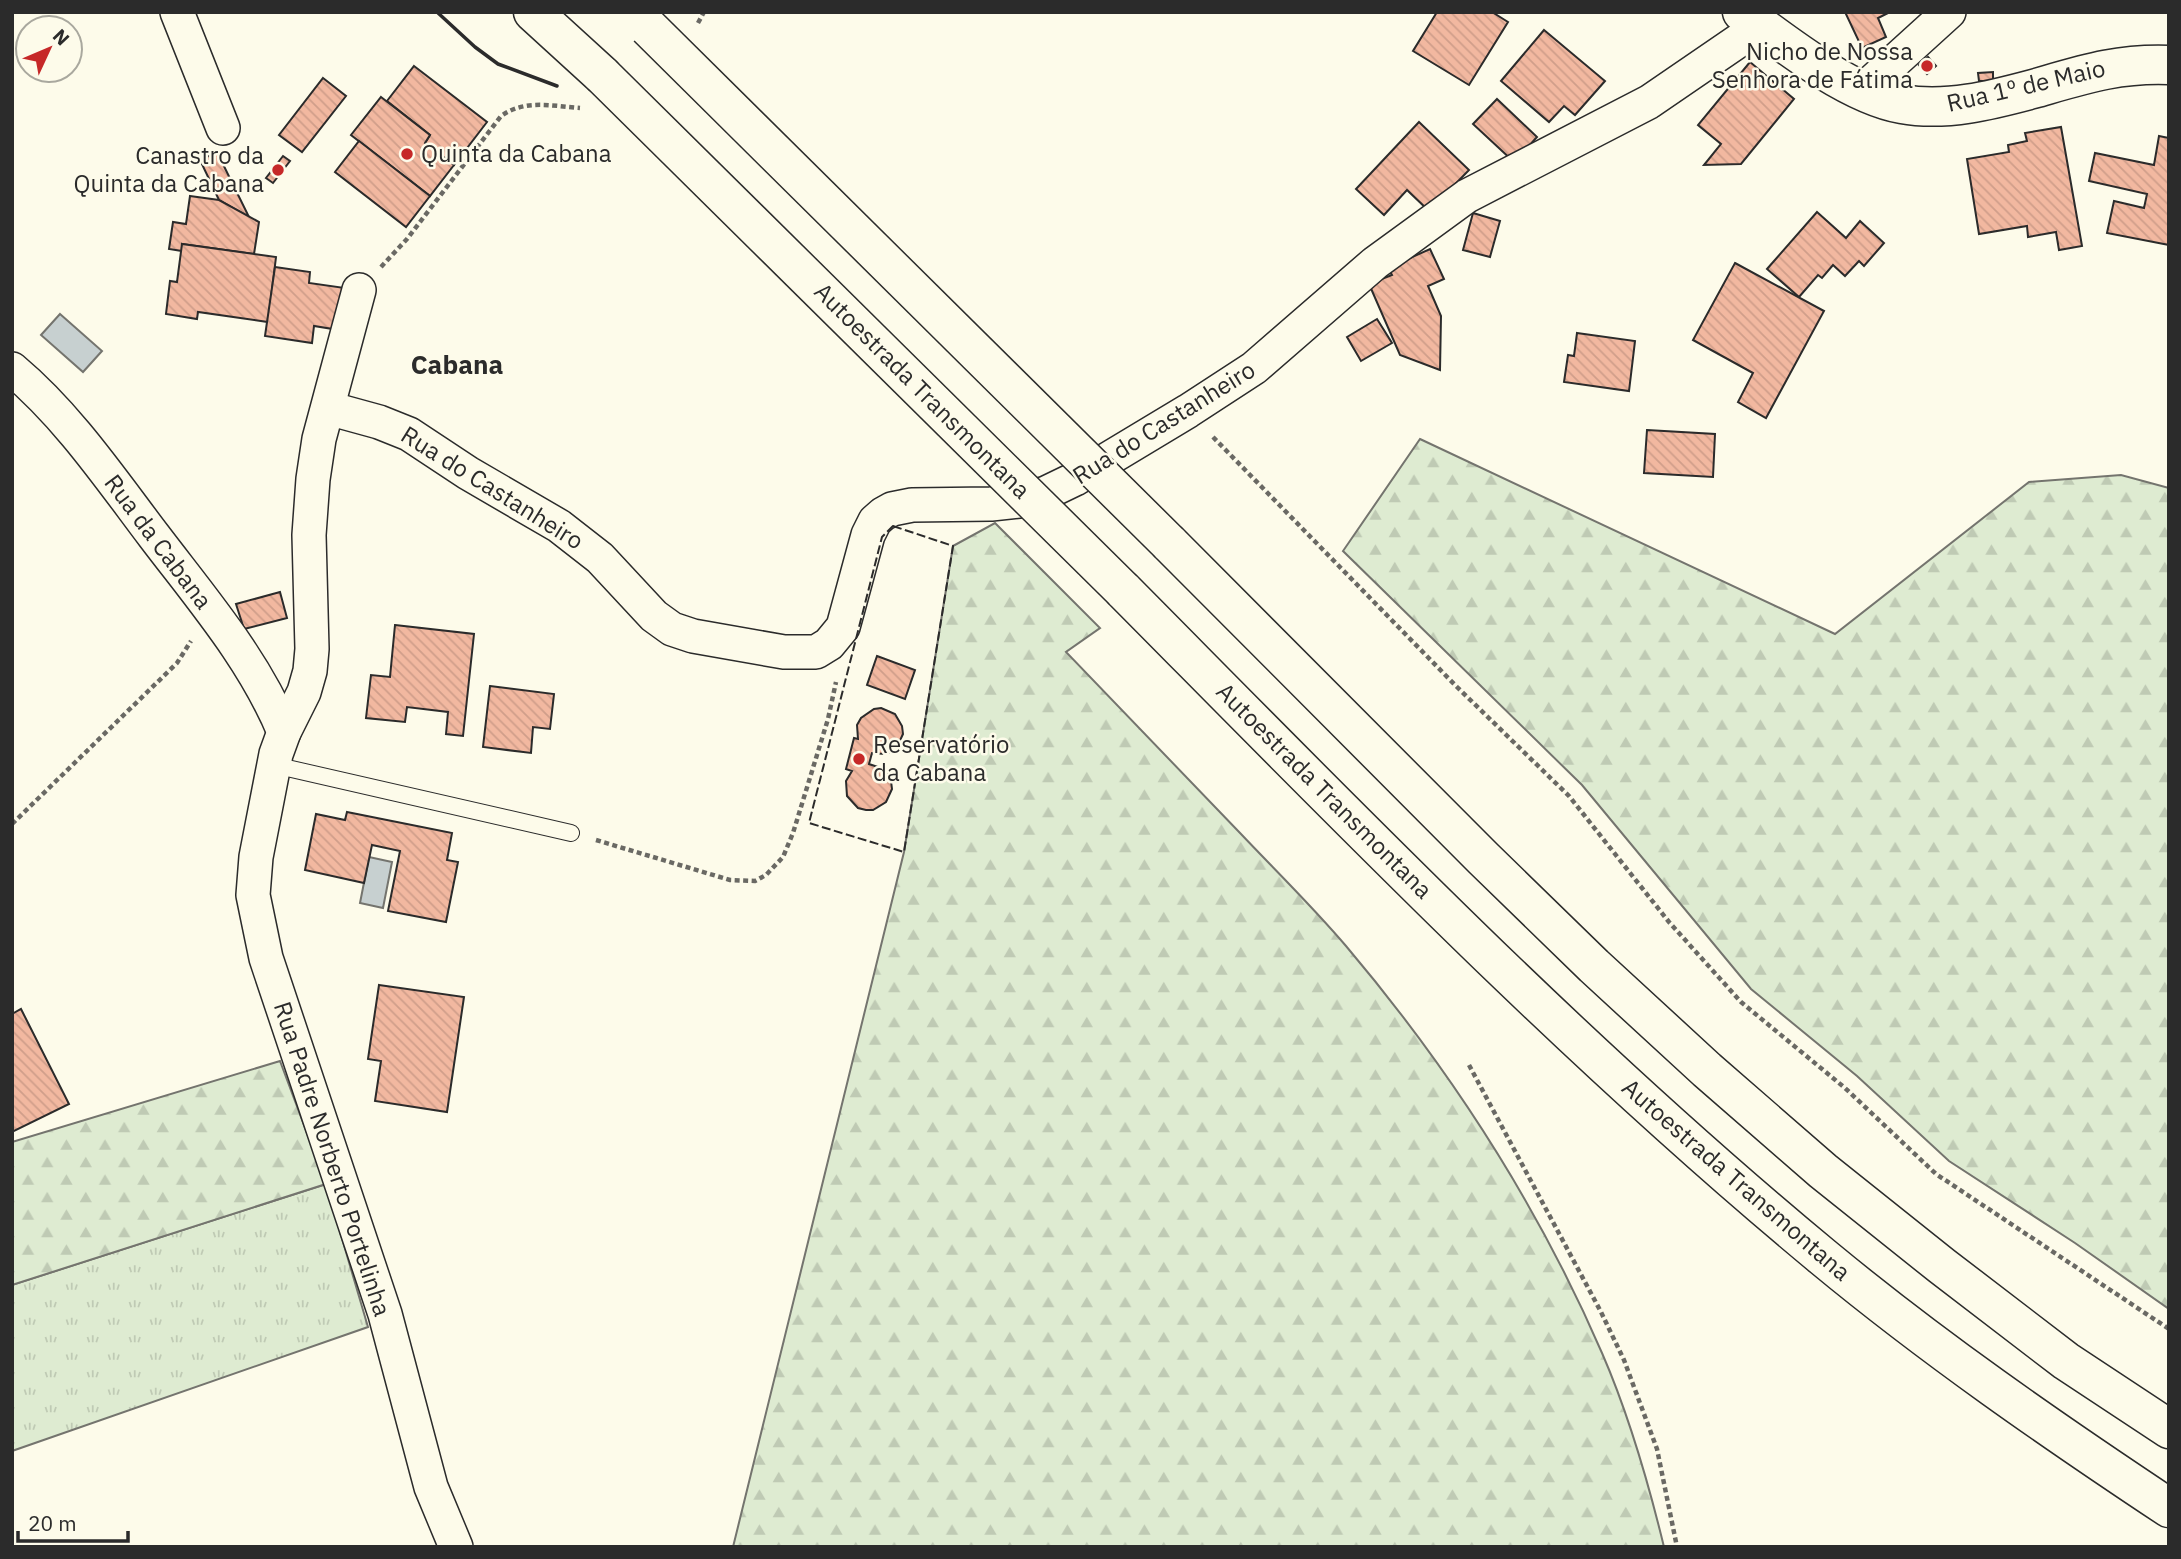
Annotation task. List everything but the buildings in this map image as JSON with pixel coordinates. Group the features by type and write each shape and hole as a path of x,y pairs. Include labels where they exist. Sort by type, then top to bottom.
{"main road":[{"name":"Autoestrada Transmontana","path":"533,12 602,75 1123,590 1482,950 1593,1056 1825,1258 1945,1354 2069,1442 2169,1508"},
{"name":"Rua 1º de Maio","path":"1758,19 1816,64 1862,91 1902,104 1947,106 2001,97 2112,67 2169,65"},
{"path":"640,20 1594,966 1707,1070 1823,1171 2066,1361 2169,1429"}],"street":[{"path":"177,12 223,128"},
{"path":"1862,91 1949,12"},
{"name":"Rua do Castanheiro","path":"328,408 387,424 409,434 468,473 573,535 613,570 654,616 671,629 706,639 808,653 823,649 843,627 865,543 871,528 883,514 892,509 912,505 991,504 1032,498 1074,479 1188,411 1265,359 1375,263 1467,196 1649,102 1758,19"},
{"path":"274,765 284,732 304,692 311,661 311,498 319,439 359,290"},
{"name":"Rua da Cabana","path":"12,369 44,398 72,429 243,655 262,686 284,732"},
{"name":"Rua Padre Norberto Portelinha","path":"274,765 254,876 253,895 260,936 384,1314 431,1487 456,1547"}],"lane":[{"path":"274,765 571,833"}],"path":[{"path":"696,27 704,12"},
{"path":"359,290 407,239 501,116 511,110 534,104 584,108"},
{"path":"1188,411 1457,687 1569,796 1669,922 1741,1002 1845,1088 1936,1174 2169,1329"},
{"path":"12,824 184,655 194,637 196,626 197,615 191,586"},
{"path":"571,833 730,880 755,881 766,875 783,857 793,833 828,719 837,678"},
{"path":"1469,1065 1624,1360 1657,1449 1677,1547"}],"green space":[{"path":"1420,439 1835,634 2029,482 2121,475 2169,488 2169,1309 2075,1243 1949,1161 1857,1076 1751,989 1582,785 1343,551"},
{"path":"995,523 1100,628 1066,652 1333,932 1421,1041 1489,1140 1550,1244 1602,1353 1637,1448 1664,1547 733,1547 904,852 953,546"},
{"path":"280,1061 326,1184 12,1285 12,1142"},
{"path":"326,1184 368,1327 12,1451 12,1285"}],"shaded area":[{"path":"60,314 102,351 83,372 41,335"},
{"path":"369,857 392,862 383,908 360,903"}],"fence":[{"path":"893,526 953,546 904,852 809,823 882,537 893,526"}],"wall":[{"path":"437,12 498,64 557,86"}],"place":[{"name":"Nicho de Nossa Senhora de Fátima","path":"1927,66"},
{"name":"Quinta da Cabana","path":"407,154"},
{"name":"Canastro da Quinta da Cabana","path":"278,170"},
{"name":"Reservatório da Cabana","path":"859,759"}],"district":[{"name":"Cabana","path":"457,365"}]}
